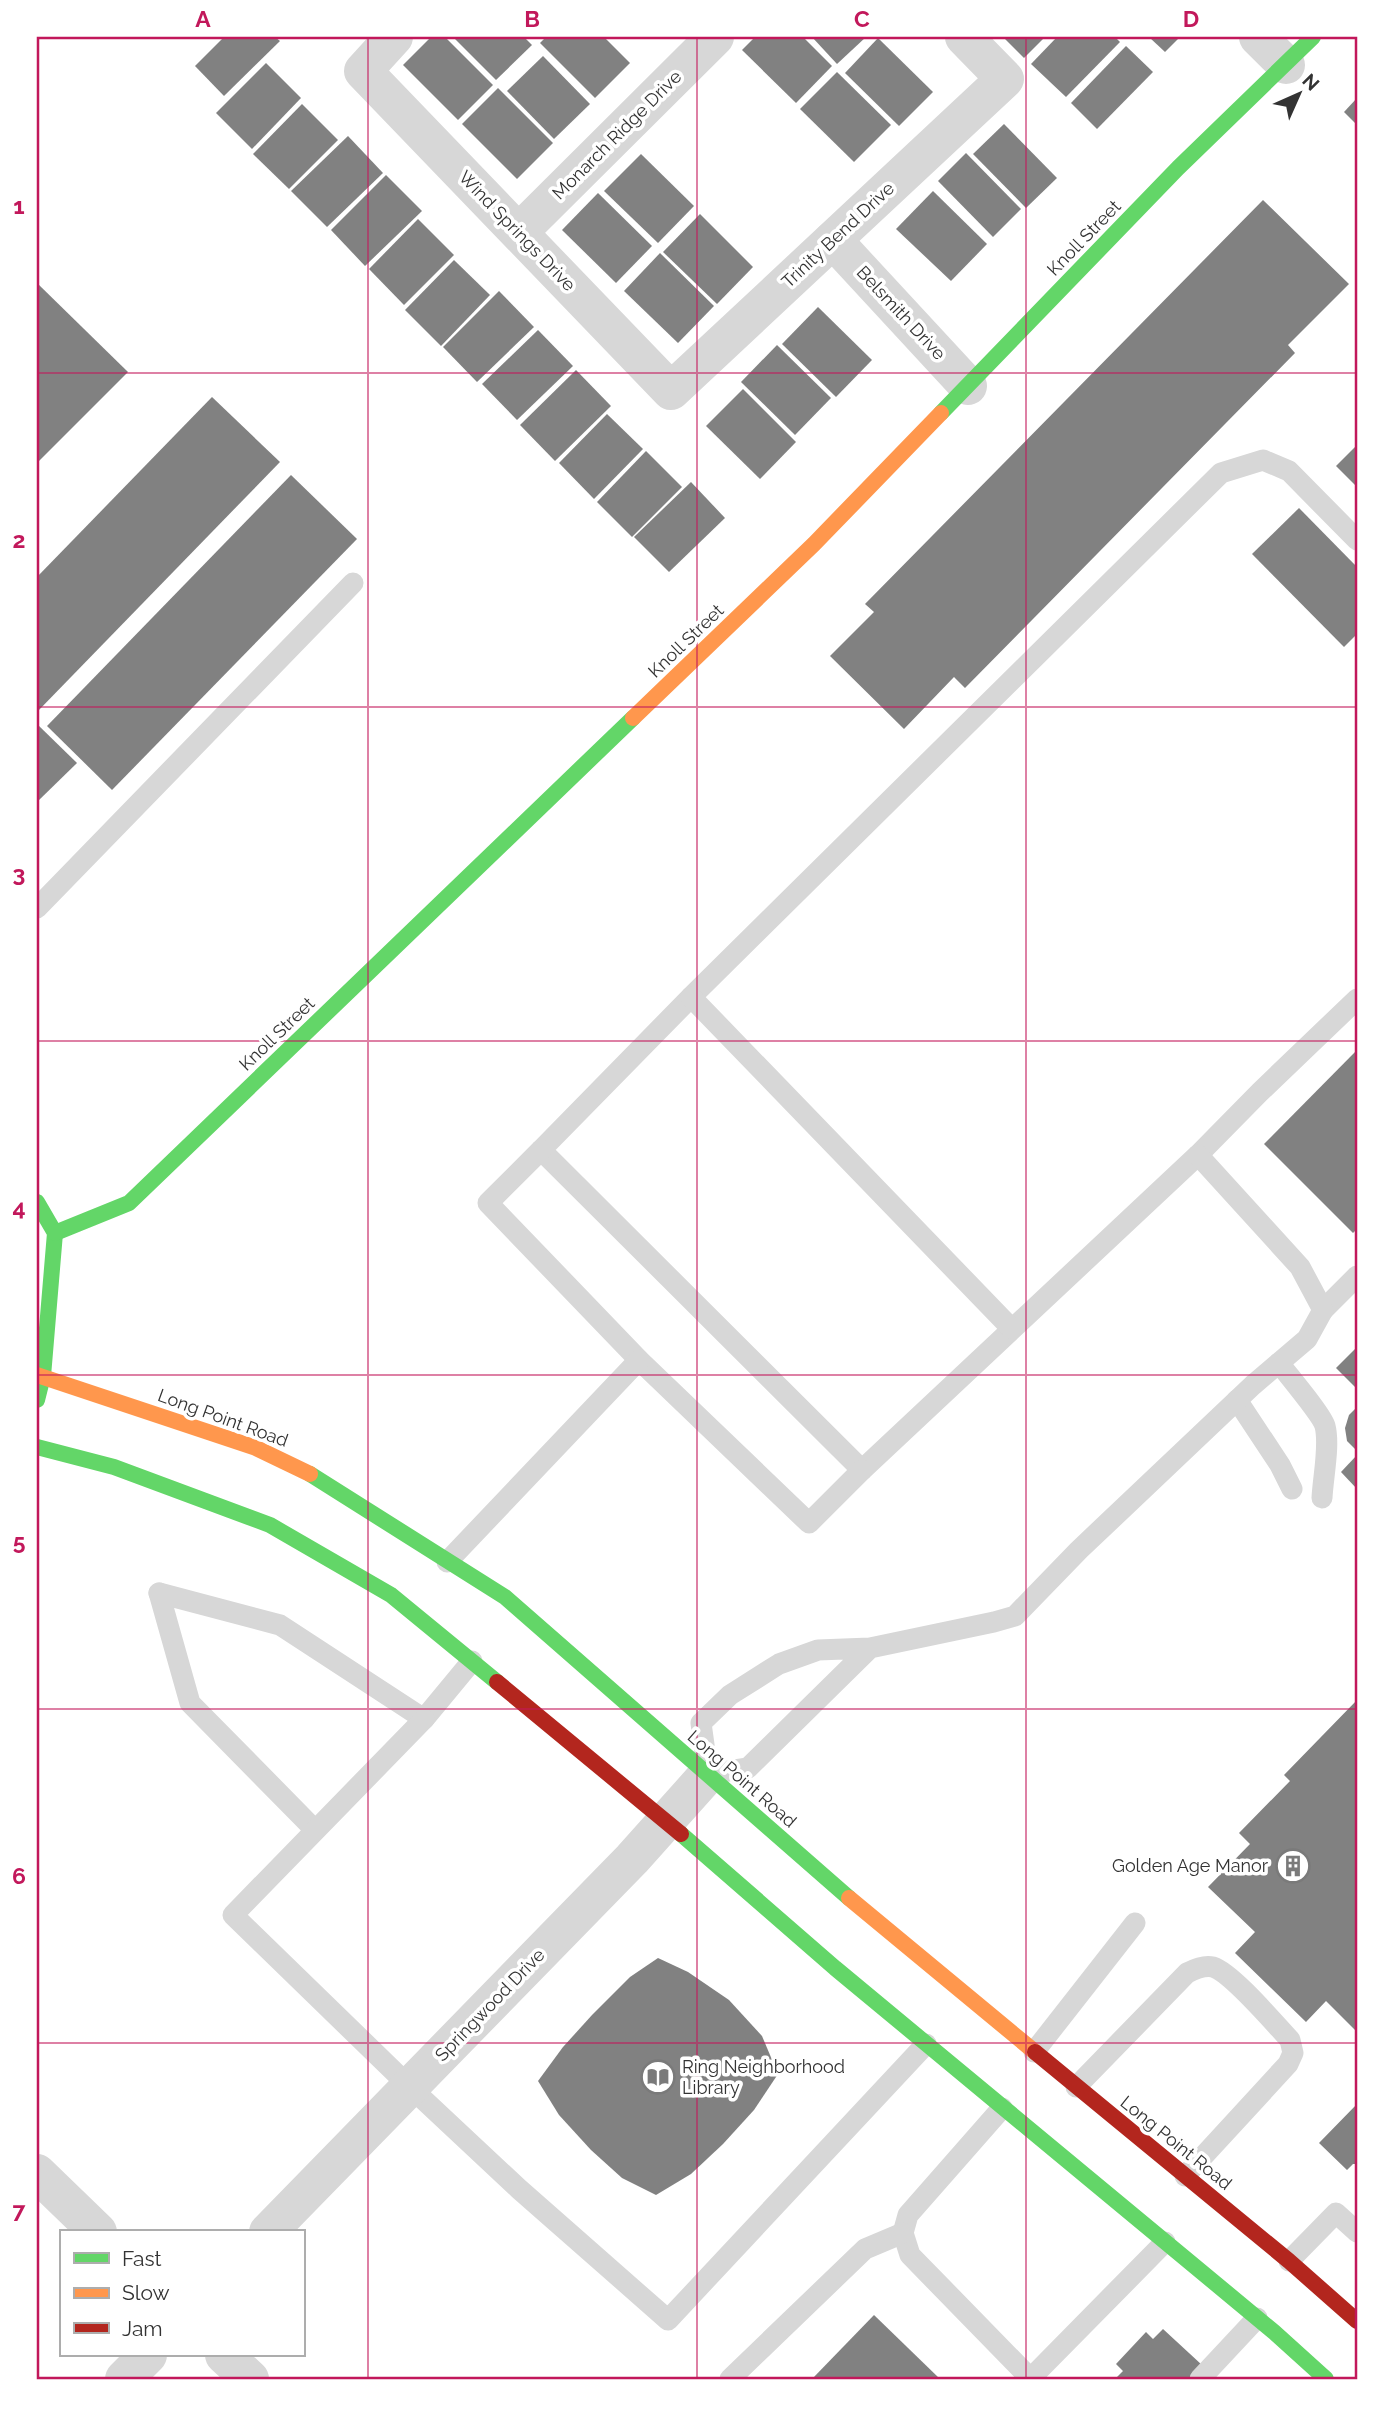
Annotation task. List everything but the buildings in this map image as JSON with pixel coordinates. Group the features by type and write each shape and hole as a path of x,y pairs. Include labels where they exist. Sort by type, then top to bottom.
{"main road":[{"name":"Knoll Street","path":"55,1233 129,1203 814,544 1178,168 1313,37"},
{"path":"37,1202 55,1233 37,1400"},
{"name":"Long Point Road","path":"40,1376 256,1448 315,1476 505,1597 879,1924 1289,2261 1357,2321"},
{"path":"37,1447 114,1467 270,1525 391,1595 666,1821 926,2044 1257,2318 1326,2379"}],"street":[{"name":"Wind Springs Drive","path":"394,37 363,71 671,391"},
{"name":"Monarch Ridge Drive","path":"519,232 715,37"},
{"name":"Trinity Bend Drive","path":"671,391 1006,79 964,37"},
{"path":"1258,37 1286,65"},
{"name":"Belsmith Drive","path":"832,240 968,386"},
{"name":"Springwood Drive","path":"270,2230 632,1858 708,1774"},
{"path":"37,2174 95,2230"},
{"path":"124,2379 147,2356"},
{"path":"225,2356 250,2379"}],"lane":[{"path":"1357,540 1289,471 1263,460 1221,473 691,997 488,1203 639,1360 809,1523 1011,1328 1198,1155 1357,999"},
{"path":"37,908 354,583"},
{"path":"691,997 1011,1328"},
{"path":"541,1150 862,1470"},
{"path":"1198,1155 1300,1267 1323,1310"},
{"path":"870,1648 748,1768 708,1774 701,1723 730,1695 779,1664 818,1650 870,1648 1015,1616 1079,1550 1237,1400 1307,1339 1323,1310 1357,1276"},
{"path":"447,1562 639,1360"},
{"path":"1279,1363 1325,1424 1327,1448 1322,1498"},
{"path":"1237,1400 1280,1465 1292,1489"},
{"path":"315,1830 190,1703 159,1593 280,1625 424,1719"},
{"path":"472,1661 424,1719 233,1915 519,2189 668,2320 926,2044"},
{"path":"1034,2052 1135,1923"},
{"path":"1076,2087 1187,1973 1198,1968 1213,1967 1229,1978 1290,2040 1293,2053 1287,2064 1185,2176"},
{"path":"1002,2108 908,2214 902,2233 911,2255 1030,2379 1165,2242"},
{"path":"1289,2261 1336,2213 1357,2232"},
{"path":"730,2379 865,2249 902,2233"},
{"path":"1200,2379 1257,2318"}],"traffic: fast":[{"path":"941,413 1178,168 1313,37"},
{"path":"55,1233 129,1203 633,718"},
{"path":"37,1202 55,1233 43,1376 37,1400"},
{"path":"37,1447 114,1467 270,1525 391,1595 497,1682"},
{"path":"310,1474 505,1597 849,1898"},
{"path":"681,1834 835,1968 1274,2332 1326,2379"}],"traffic: slow":[{"path":"633,718 814,544 941,413"},
{"path":"37,1375 256,1448 310,1474"},
{"path":"849,1898 1035,2052"}],"traffic: jam":[{"path":"497,1682 681,1834"},
{"path":"1035,2052 1289,2261 1357,2321"}],"place":[{"name":"Golden Age Manor","path":"1293,1866"},
{"name":"Ring Neighborhood Library","path":"658,2077"}]}
